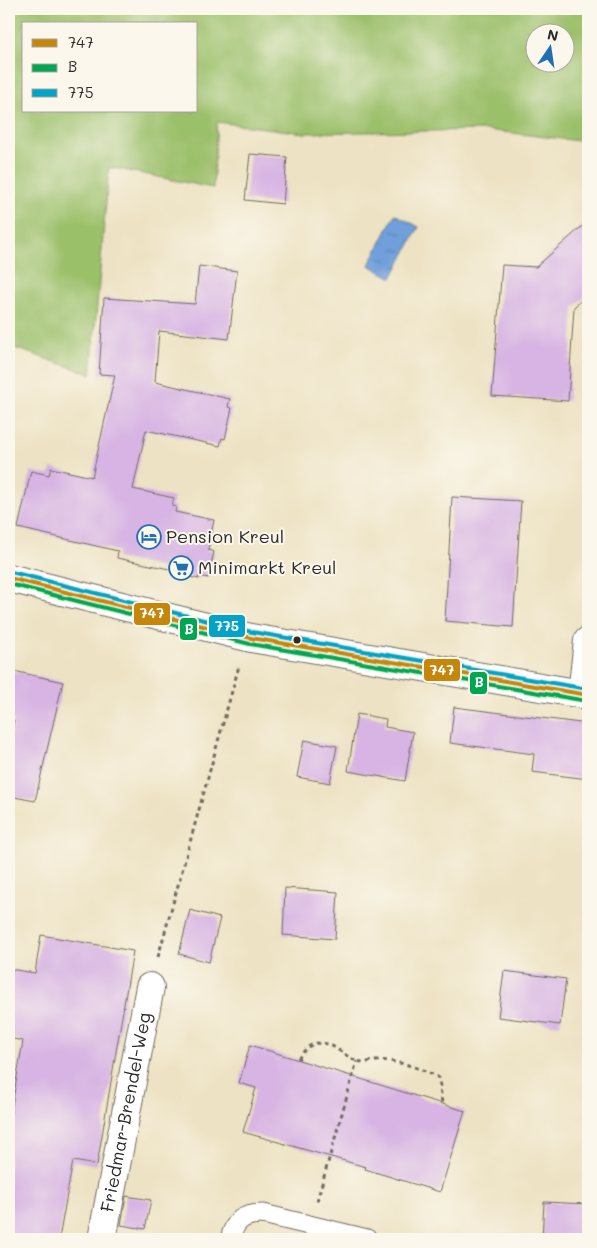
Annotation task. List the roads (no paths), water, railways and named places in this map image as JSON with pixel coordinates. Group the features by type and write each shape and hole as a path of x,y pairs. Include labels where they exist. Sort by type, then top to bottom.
{"main road":[{"path":"9,578 247,637 585,694 588,642"},
{"name":"Friedmar-Brendel-Weg","path":"102,1239 150,987"}],"lane":[{"path":"230,1239 236,1222 252,1214 263,1214 367,1239"}],"water":[{"path":"395,214 419,227 392,278 369,265"}],"place":[{"name":"Pension Kreul","path":"149,537"},
{"name":"Minimarkt Kreul","path":"181,568"}]}
